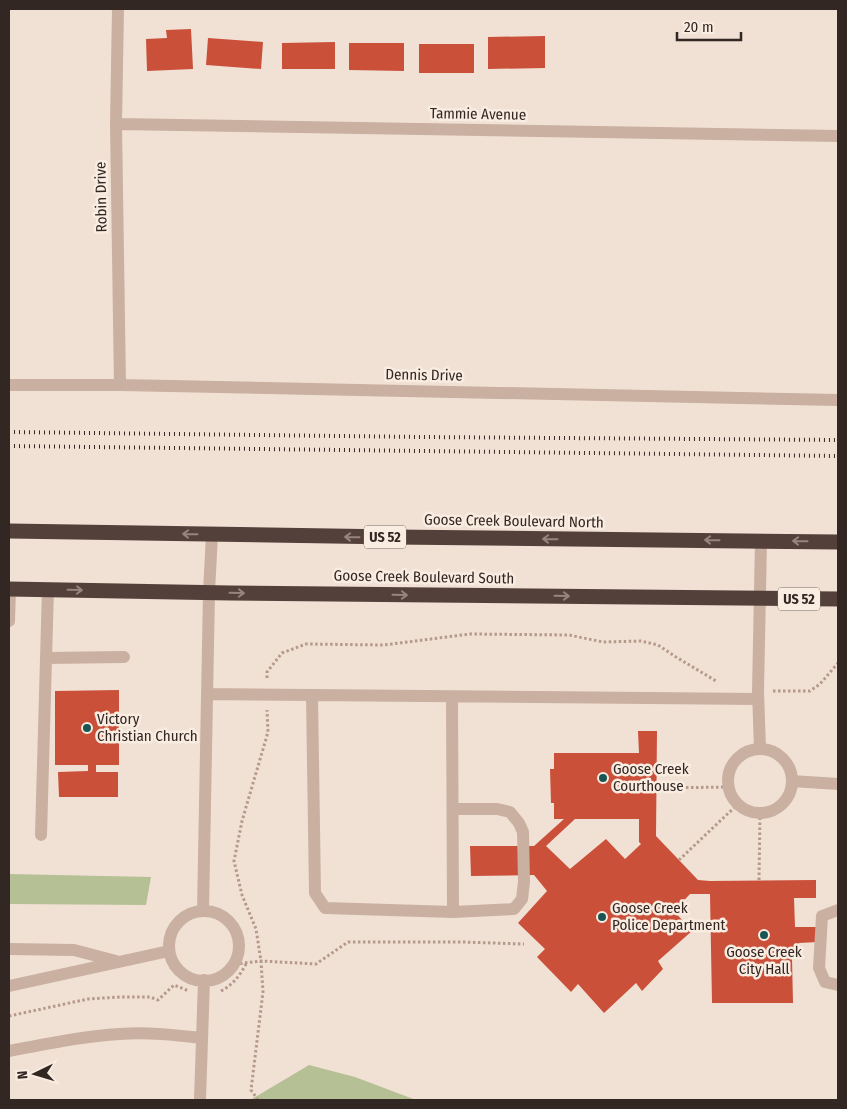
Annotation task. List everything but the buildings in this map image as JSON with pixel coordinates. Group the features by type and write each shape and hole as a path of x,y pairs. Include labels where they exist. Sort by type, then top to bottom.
{"highway":[{"name":"Goose Creek Boulevard North","path":"9,531 394,538 838,542"},
{"name":"Goose Creek Boulevard South","path":"9,589 838,599"}],"street":[{"name":"Robin Drive","path":"118,9 116,124 120,384"},
{"name":"Tammie Avenue","path":"116,124 838,136"},
{"name":"Dennis Drive","path":"9,385 120,384 838,400"},
{"path":"203,912 209,592 212,534"},
{"path":"760,749 758,695 761,541"},
{"path":"9,589 9,622"},
{"path":"41,835 48,589"},
{"path":"46,658 124,657"},
{"path":"207,694 452,696 758,695"},
{"path":"312,695 315,893 325,908 453,912 514,909 522,899 524,882 523,832 519,823 510,812 497,809 453,809"},
{"path":"452,696 453,912"},
{"path":"760,749 768,750 778,755 786,762 792,775 792,786 788,798 771,812 760,814 753,813 738,804 734,800 729,787 729,776 733,765 745,753 760,749"},
{"path":"792,781 838,784"},
{"path":"838,910 822,916 819,968 825,982 838,985"},
{"path":"203,912 210,912 221,916 232,925 238,936 241,963 213,980 195,980 184,976 176,967 169,951 170,939 174,928 179,922 188,915 203,912"},
{"path":"9,949 74,950 119,962"},
{"path":"9,986 169,951"},
{"path":"200,1100 204,980"},
{"path":"9,1051 119,1034 153,1033 202,1038"}],"path":[{"path":"258,1100 251,1090 264,992 261,961 256,930 242,895 234,861 242,821 268,732 267,672 282,653 306,644 384,645 470,634 569,635 603,642 641,641 658,645 719,683"},
{"path":"758,695 810,690 820,684 838,663"},
{"path":"656,788 729,787"},
{"path":"679,860 738,804"},
{"path":"759,880 760,814"},
{"path":"9,1016 88,999 150,997 158,1000 174,986 193,994 214,994 224,990 235,981 242,972 241,963 261,961 316,964 348,942 524,944"}],"green space":[{"path":"9,874 151,877 146,905 9,904"},
{"path":"309,1065 355,1077 416,1100 250,1100"}],"railway":[{"path":"9,432 838,440"},
{"path":"9,446 838,456"}],"place":[{"name":"Victory Christian Church","path":"87,728"},
{"name":"Goose Creek Courthouse","path":"603,778"},
{"name":"Goose Creek Police Department","path":"602,917"},
{"name":"Goose Creek City Hall","path":"764,935"}]}
